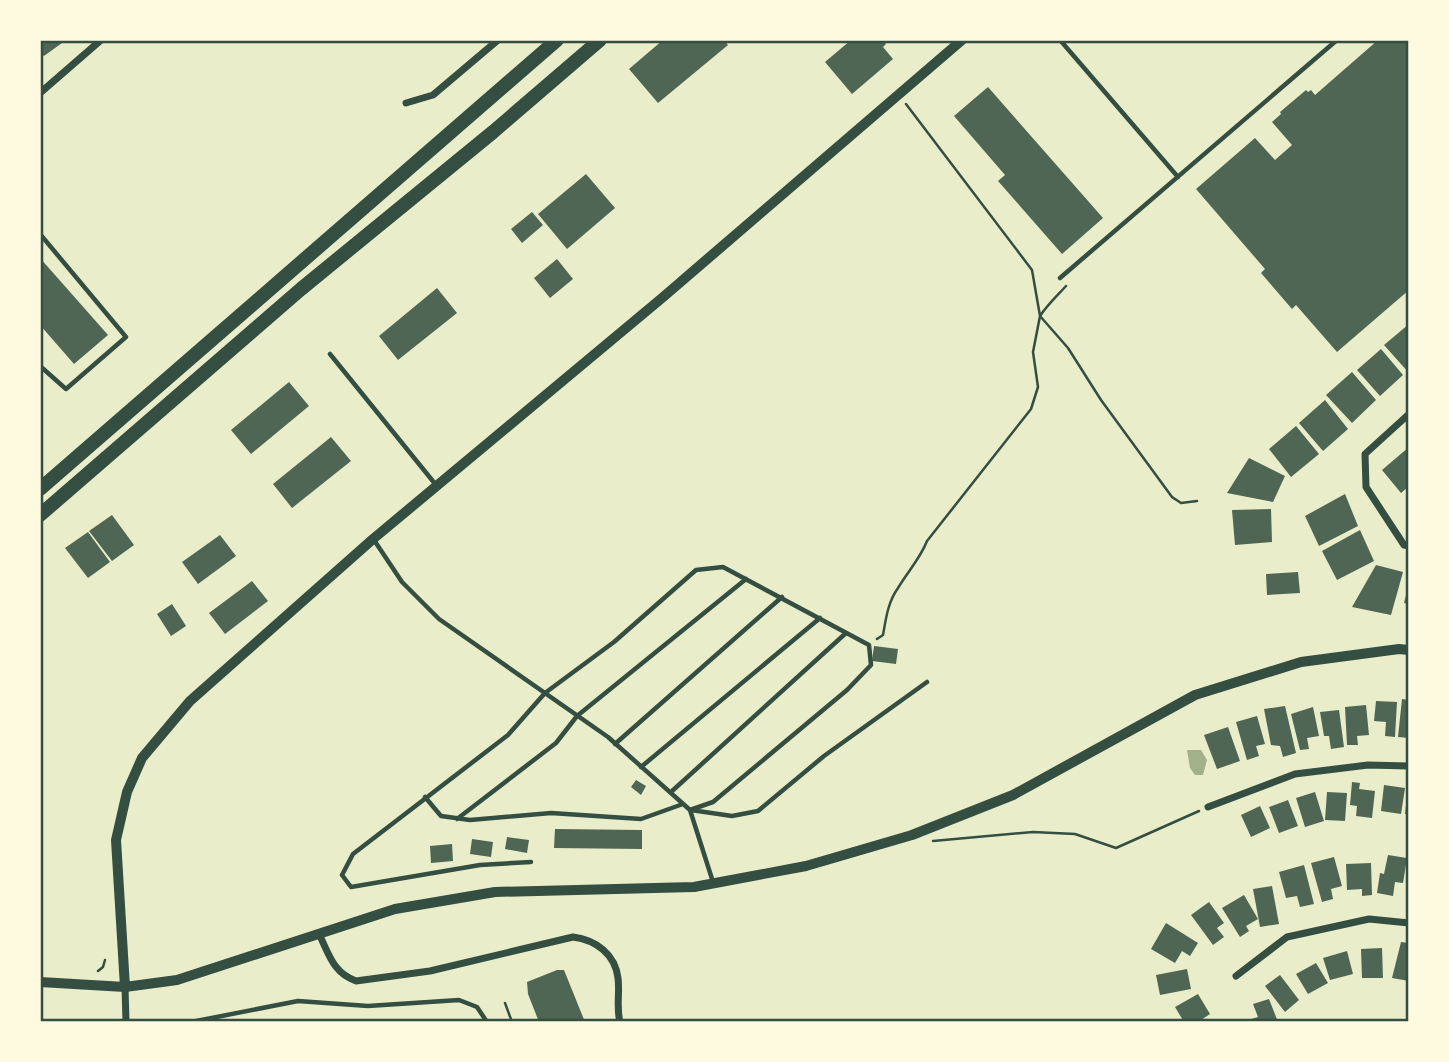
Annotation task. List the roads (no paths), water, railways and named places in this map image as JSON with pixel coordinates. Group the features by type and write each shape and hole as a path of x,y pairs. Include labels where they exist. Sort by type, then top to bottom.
{"highway":[{"path":"40,489 557,40"},
{"path":"572,65 590,40"},
{"path":"40,515 301,289 600,40"}],"street":[{"path":"40,93 101,40"},
{"path":"406,103 433,95 498,40"},
{"path":"126,1022 116,840 127,792 142,758 190,701 373,539 662,298 962,40"},
{"path":"1409,414 1365,454 1366,487 1404,545 1409,546"},
{"path":"40,982 125,987 177,980 395,909 495,892 694,887 806,866 912,835 1013,795 1195,695 1301,662 1409,650"},
{"path":"1208,807 1295,774 1368,765 1409,766"},
{"path":"1236,975 1287,937 1369,919 1409,923"},
{"path":"319,934 336,970 356,981 430,971 573,937 588,939 600,946 611,959 618,976 620,1022"}],"lane":[{"path":"1060,40 1178,177"},
{"path":"1060,278 1336,40"},
{"path":"40,234 126,337 66,389 40,366"},
{"path":"330,354 436,486"},
{"path":"373,539 402,582 439,619 615,744 691,810 733,816 758,811 824,756 927,682"},
{"path":"531,862 480,865 351,887 342,875 353,854 508,735 545,693 614,642 696,570 723,567 869,645 871,665 847,690 713,802 691,810"},
{"path":"457,818 556,743 577,716 747,579"},
{"path":"615,744 782,597"},
{"path":"641,767 820,618"},
{"path":"671,793 846,633"},
{"path":"425,797 441,816 470,820 551,813 641,818 684,804"},
{"path":"691,810 713,883"},
{"path":"191,1022 298,1001 368,1006 460,1000 477,1007 487,1022"}]}
